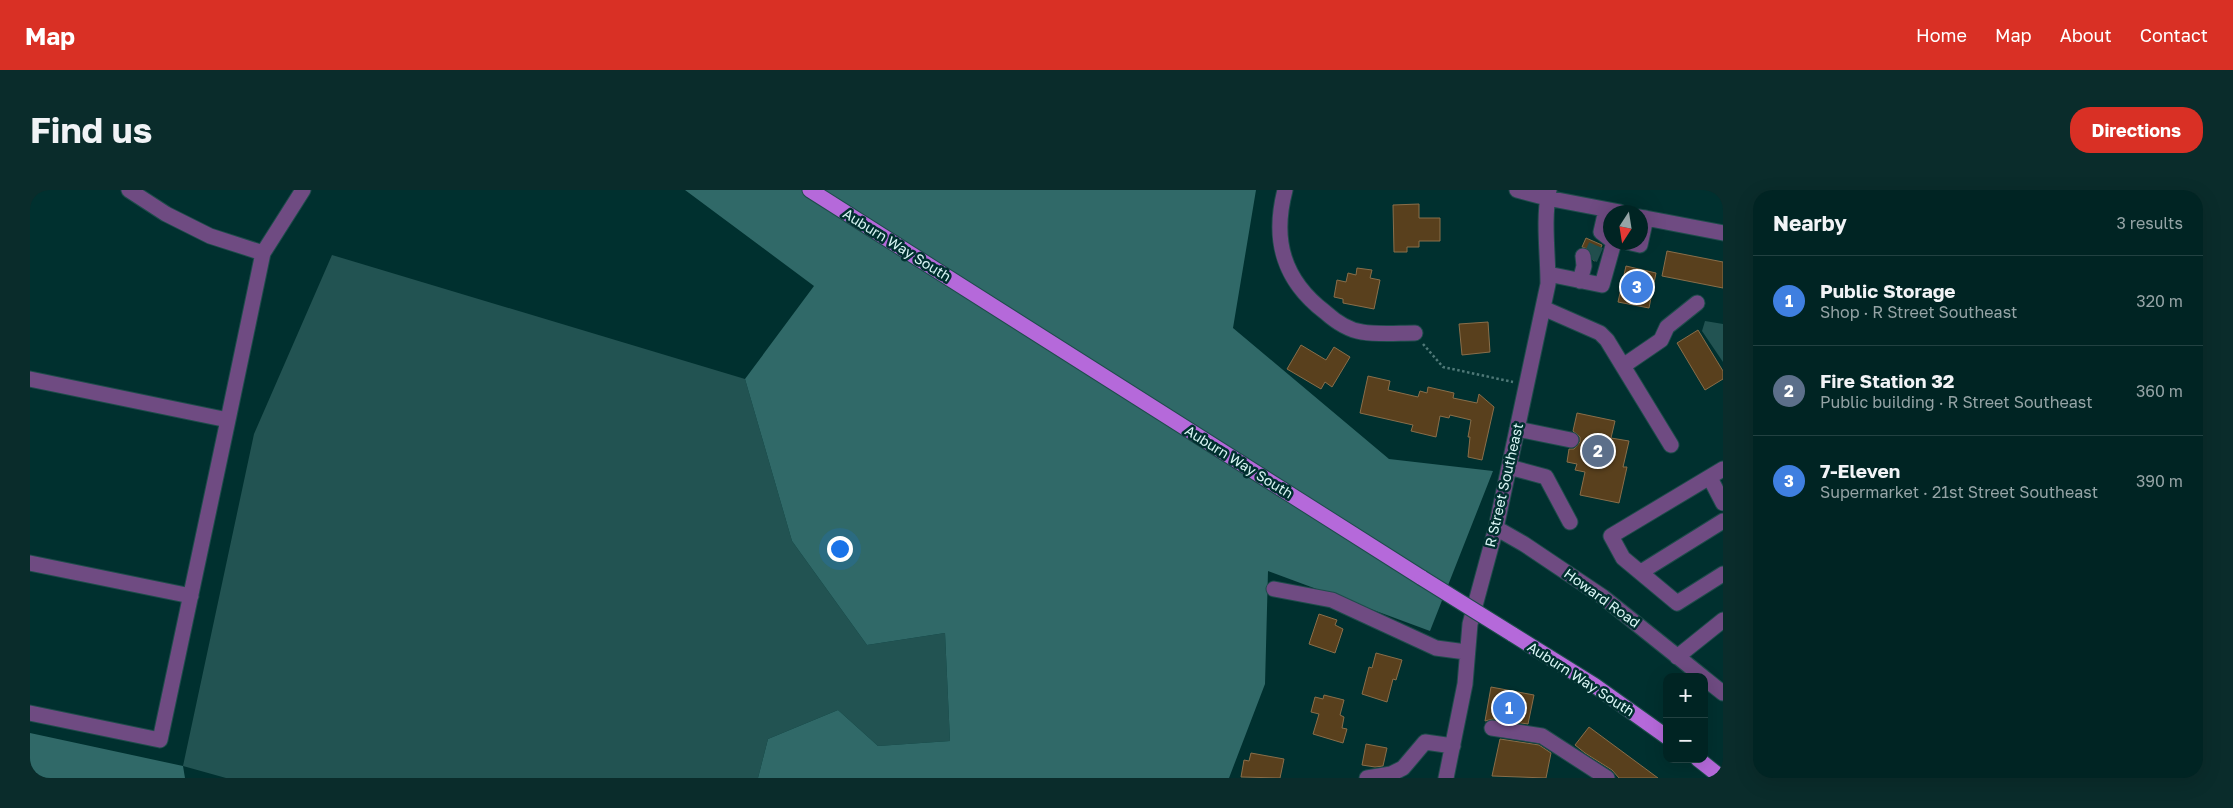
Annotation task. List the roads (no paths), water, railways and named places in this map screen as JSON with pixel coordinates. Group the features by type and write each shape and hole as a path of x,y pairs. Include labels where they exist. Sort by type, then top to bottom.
{"main road":[{"name":"Auburn Way South","path":"810,190 1594,686 1663,733"},
{"path":"1703,763 1722,778"}],"street":[{"path":"130,190 152,196 166,214 210,236 263,253"},
{"path":"30,713 160,740 263,253 303,190"},
{"path":"1285,190 1281,213 1282,252 1289,274 1302,292 1340,324 1360,332 1415,333"},
{"path":"1517,190 1548,194 1603,208"},
{"name":"R Street Southeast","path":"1446,778 1465,684 1466,652 1470,624 1496,528 1543,308 1548,274 1548,194"},
{"path":"1648,218 1723,233"},
{"path":"1548,274 1584,265 1602,285 1612,250"},
{"path":"1623,366 1660,340 1667,327 1697,303"},
{"path":"1543,308 1600,333 1607,340 1671,445"},
{"path":"30,379 228,420"},
{"path":"1517,428 1572,440"},
{"path":"1509,467 1546,477 1570,522"},
{"path":"1723,469 1611,536 1623,558 1677,603 1723,574"},
{"path":"1710,478 1723,503"},
{"path":"1641,572 1723,521"},
{"name":"Howard Road","path":"1496,528 1524,544 1603,597 1698,673"},
{"path":"30,563 191,596"},
{"path":"1274,589 1332,600 1436,648 1466,652"},
{"path":"1678,656 1723,620"},
{"name":"Howard Road","path":"1708,681 1723,693"},
{"path":"1492,728 1542,736 1607,778"},
{"path":"1367,778 1391,774 1403,768 1425,742 1453,746"}],"tunnel":[{"path":"1590,259 1597,243"}],"place":[{"name":"7-Eleven","path":"1637,287"},
{"name":"Fire Station 32","path":"1598,451"},
{"name":"Public Storage","path":"1509,708"}]}
